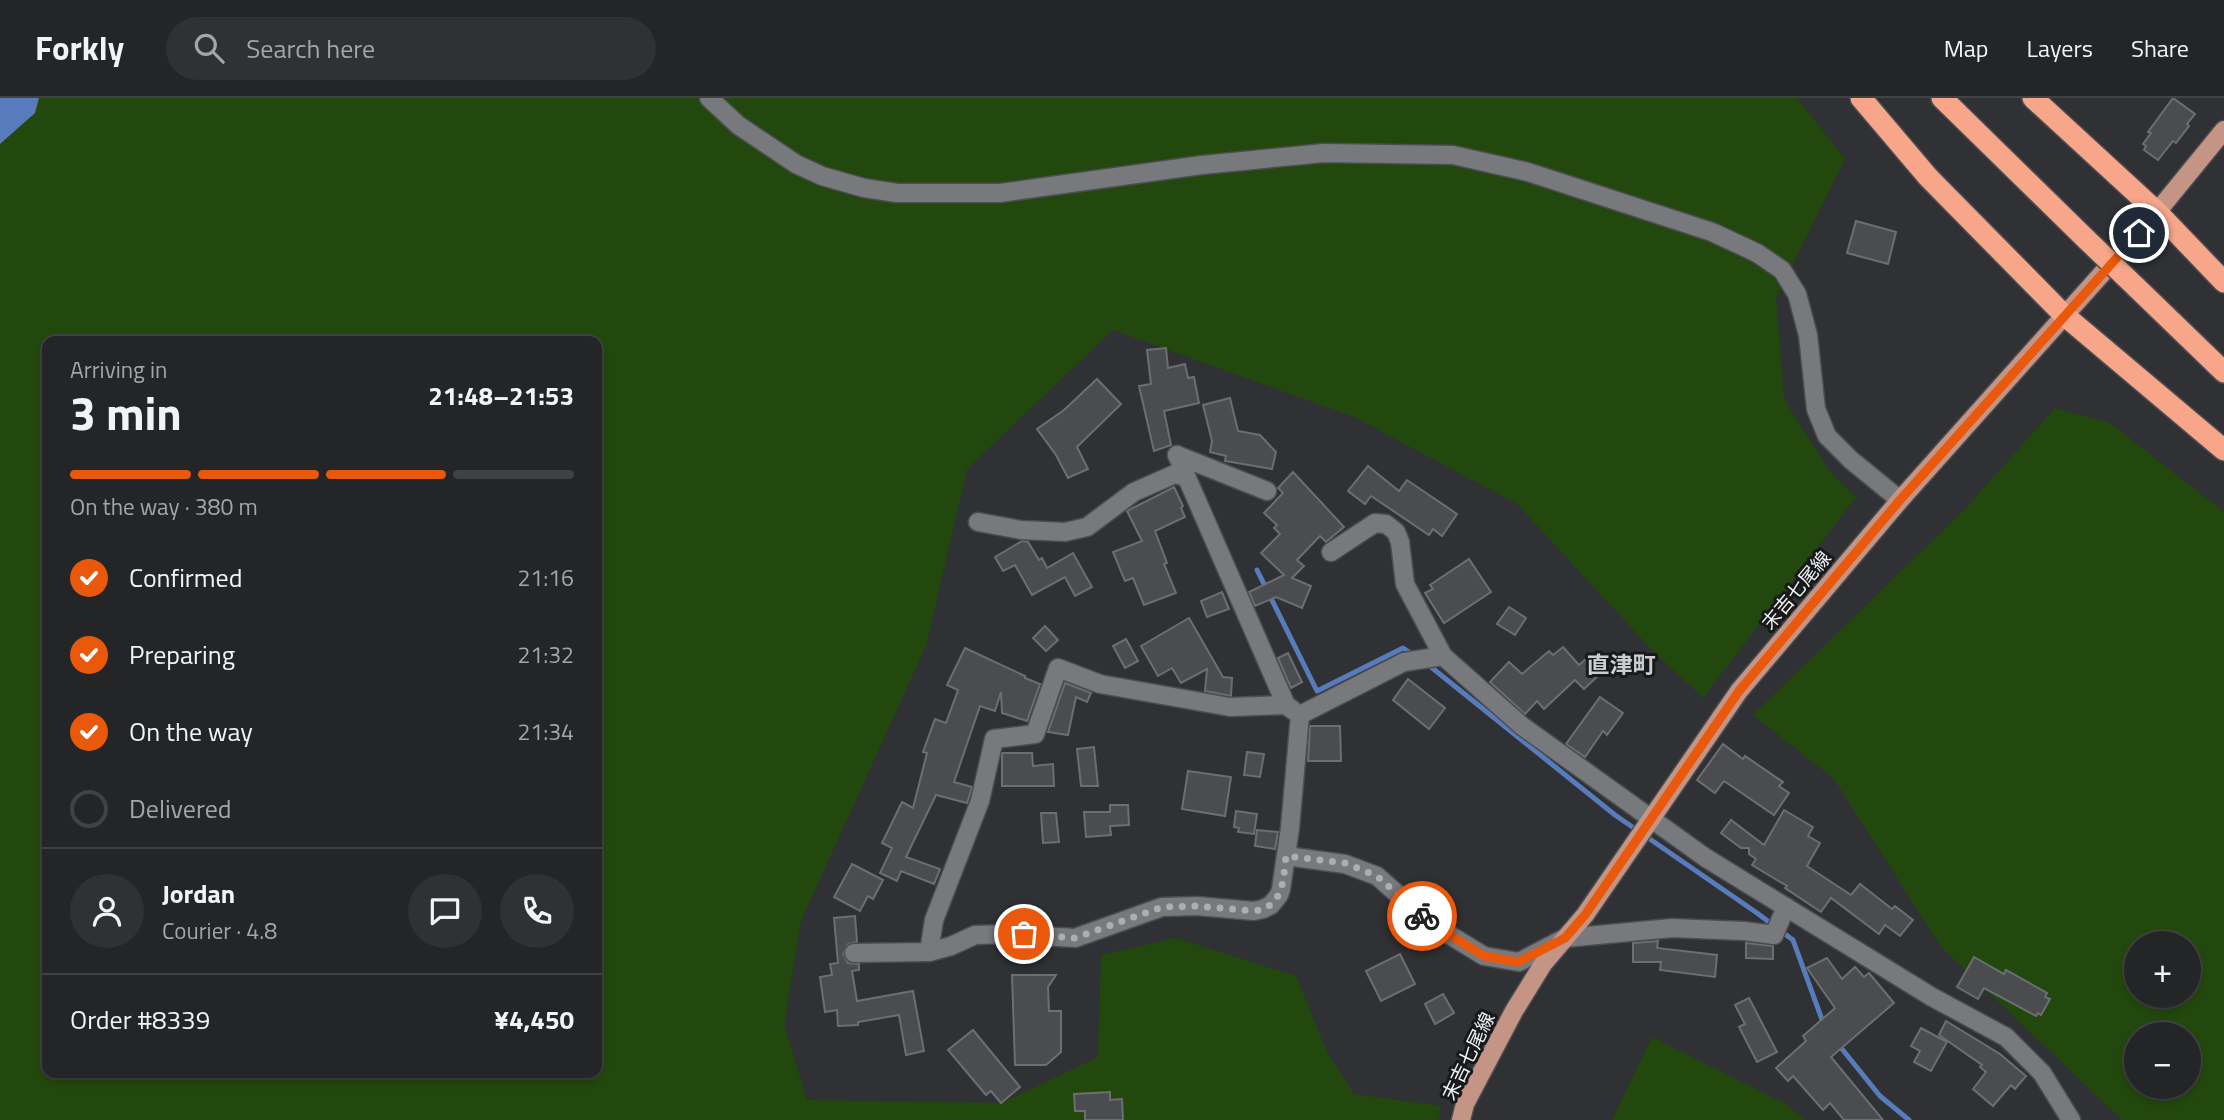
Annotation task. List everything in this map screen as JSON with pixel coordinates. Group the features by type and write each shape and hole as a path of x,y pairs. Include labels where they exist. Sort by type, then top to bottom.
{"highway":[{"path":"1861,98 1928,177 2064,315 2224,450"},
{"path":"1942,98 2224,372"},
{"path":"2034,98 2157,212 2224,282"}],"main road":[{"name":"末吉七尾線","path":"1461,1120 1465,1104 1514,1011 1543,964 1585,915 1739,691 1900,500 2157,212 2224,130"}],"street":[{"path":"709,98 738,125 796,164 822,176 864,188 897,193 1000,193 1202,165 1324,153 1453,155 1528,173 1712,232 1757,253 1782,270 1797,294 1808,335 1816,409 1827,436 1851,460 1900,500"},
{"path":"853,953 929,952 975,935 1075,938 1162,907 1197,906 1254,911 1271,905 1279,895 1286,856 1293,710 1177,455 1266,491"},
{"path":"978,522 1021,530 1065,532 1087,527 1134,492 1175,474 1186,477"},
{"path":"1331,552 1375,523 1386,524 1396,532 1400,542 1405,584 1443,656 1522,726 1706,858 1932,998 2006,1037 2042,1073 2071,1120"},
{"path":"929,952 934,920 980,801 994,739 1035,734 1058,668 1100,684 1230,707 1293,710 1405,662 1443,656"},
{"path":"1286,856 1345,863 1377,876 1430,923 1484,956 1518,962 1565,938 1672,928 1774,935 1786,907"}],"green space":[{"path":"0,98 1797,98 1845,159 1776,298 1784,399 1829,471 1856,497 1703,698 1650,648 1517,504 1354,417 1113,330 967,469 926,646 801,921 784,1025 807,1100 1002,1103 1098,1057 1101,955 1176,938 1296,976 1328,1054 1354,1094 1441,1106 1439,1120 0,1120"},
{"path":"2055,408 2110,423 2224,512 2224,1120 2122,1120 1941,947 1834,779 1753,715 1965,509"},
{"path":"1652,1037 1782,1102 1807,1120 1612,1120"}],"water":[{"path":"0,98 39,98 35,113 0,144"}],"building":[{"path":"2173,98 2195,114 2176,143 2173,141 2158,160 2144,150 2146,146 2143,144 2151,133 2148,132"},
{"path":"1856,221 1896,232 1888,264 1847,253"},
{"path":"1166,348 1168,368 1185,364 1188,378 1194,377 1199,403 1164,411 1171,445 1154,451 1139,386 1151,384 1147,350"},
{"path":"1097,379 1121,404 1077,447 1088,469 1068,478 1056,455 1037,429 1064,410"},
{"path":"1230,398 1238,431 1260,435 1276,452 1272,469 1225,461 1226,456 1210,452 1212,441 1203,405"},
{"path":"1368,466 1399,491 1407,480 1457,514 1442,536 1433,529 1429,535 1371,496 1365,504 1348,491"},
{"path":"1293,472 1344,527 1326,542 1320,536 1297,560 1304,566 1292,578 1311,586 1302,608 1276,597 1255,606 1249,592 1284,575 1261,553 1280,534 1274,528 1277,525 1264,513 1283,493 1278,488"},
{"path":"1174,487 1185,517 1155,531 1176,593 1144,605 1133,578 1125,581 1113,552 1142,541 1127,511"},
{"path":"1022,541 1028,542 1047,568 1073,553 1092,587 1075,596 1065,577 1032,595 1015,565 1003,571 995,557"},
{"path":"1469,559 1491,592 1444,623 1425,593 1433,589 1430,585"},
{"path":"1222,592 1229,609 1207,617 1201,601"},
{"path":"1509,607 1526,618 1515,635 1497,624"},
{"path":"1189,618 1223,677 1232,678 1231,696 1205,691 1207,669 1181,683 1172,668 1158,676 1141,646"},
{"path":"1045,626 1058,640 1046,651 1033,638"},
{"path":"1126,639 1138,661 1125,668 1113,646"},
{"path":"1563,647 1579,665 1586,659 1600,674 1584,689 1575,680 1544,709 1537,701 1525,714 1490,682 1509,662 1522,674 1549,651 1553,655"},
{"path":"965,648 1040,684 1027,721 1002,713 1001,692 995,711 980,706 954,782 972,787 967,803 936,795 906,857 940,869 934,884 901,871 897,881 880,873 892,848 882,843 902,802 913,808 927,753 923,752 935,719 946,723 958,690 947,685"},
{"path":"1288,653 1302,682 1291,688 1278,658"},
{"path":"1408,679 1445,708 1429,729 1393,700"},
{"path":"1065,683 1091,693 1087,702 1076,697 1068,735 1048,732"},
{"path":"1600,697 1623,713 1607,735 1603,731 1585,757 1566,744"},
{"path":"1310,726 1340,726 1341,761 1308,761"},
{"path":"1723,744 1783,782 1779,786 1789,793 1774,815 1724,781 1715,793 1697,780"},
{"path":"1094,747 1098,786 1081,786 1077,749"},
{"path":"1247,752 1264,754 1260,777 1244,775"},
{"path":"1002,753 1032,753 1033,766 1053,764 1054,786 1002,786"},
{"path":"1188,771 1231,777 1225,816 1182,809"},
{"path":"1110,805 1128,805 1129,825 1110,826 1111,835 1086,837 1084,812 1110,812"},
{"path":"1784,810 1813,827 1808,836 1820,843 1807,866 1851,895 1860,884 1892,909 1895,906 1913,920 1900,936 1885,925 1879,934 1831,898 1821,912 1785,888 1787,886 1752,865 1756,859 1749,854 1749,848 1741,848 1721,833 1731,820 1764,845"},
{"path":"1236,811 1257,814 1254,834 1238,832 1239,828 1234,827"},
{"path":"1041,813 1056,813 1059,842 1043,843"},
{"path":"1257,830 1278,832 1275,849 1255,846"},
{"path":"852,864 883,880 873,899 868,896 860,911 834,897"},
{"path":"855,916 857,942 848,944 843,954 848,963 859,964 859,970 852,971 857,1001 913,991 924,1051 906,1055 899,1015 858,1022 858,1025 838,1026 837,1010 825,1012 820,977 832,975 830,964 838,963 834,918"},
{"path":"1658,941 1657,948 1717,955 1715,977 1660,970 1661,962 1633,962 1633,943"},
{"path":"1746,943 1773,946 1773,959 1746,958"},
{"path":"1400,954 1415,984 1381,1001 1366,971"},
{"path":"1974,957 2004,974 2006,970 2047,993 2045,997 2050,999 2041,1015 2038,1013 2036,1016 1984,988 1978,999 1957,987"},
{"path":"1827,958 1842,979 1855,967 1864,977 1869,973 1894,1003 1831,1057 1883,1120 1844,1120 1830,1103 1823,1110 1793,1076 1788,1081 1776,1068 1806,1041 1803,1036 1835,1008 1807,968"},
{"path":"1012,975 1056,975 1048,987 1049,1011 1061,1011 1061,1052 1046,1065 1015,1065"},
{"path":"1443,994 1454,1013 1435,1024 1425,1004"},
{"path":"1749,998 1777,1052 1757,1062 1739,1027 1745,1024 1735,1005"},
{"path":"1946,1021 2000,1054 2026,1076 2015,1089 2011,1085 1993,1106 1973,1089 1986,1072 1980,1067 1982,1065 1939,1035"},
{"path":"1921,1028 1947,1042 1931,1071 1914,1062 1920,1051 1911,1046"},
{"path":"973,1030 1020,1087 1001,1103 991,1091 986,1095 948,1050"},
{"path":"1110,1092 1110,1100 1122,1099 1123,1120 1085,1120 1085,1111 1075,1111 1074,1094"}],"waterway":[{"path":"1257,570 1317,691 1403,648 1415,656"},
{"path":"1426,663 1615,815 1793,940 1824,1025"},
{"path":"1838,1044 1880,1096 1909,1120"}],"way so far":[{"path":"1024,934 1075,938 1162,907 1197,906 1254,911 1263,909 1276,901 1282,889 1286,856 1345,863 1377,876 1422,916"}],"district":[{"name":"直津町","path":"1621,665"}],"route":[{"path":"1422,916 1484,956 1518,962 1565,938 1585,915 1739,691 1900,500 2139,233"}]}
